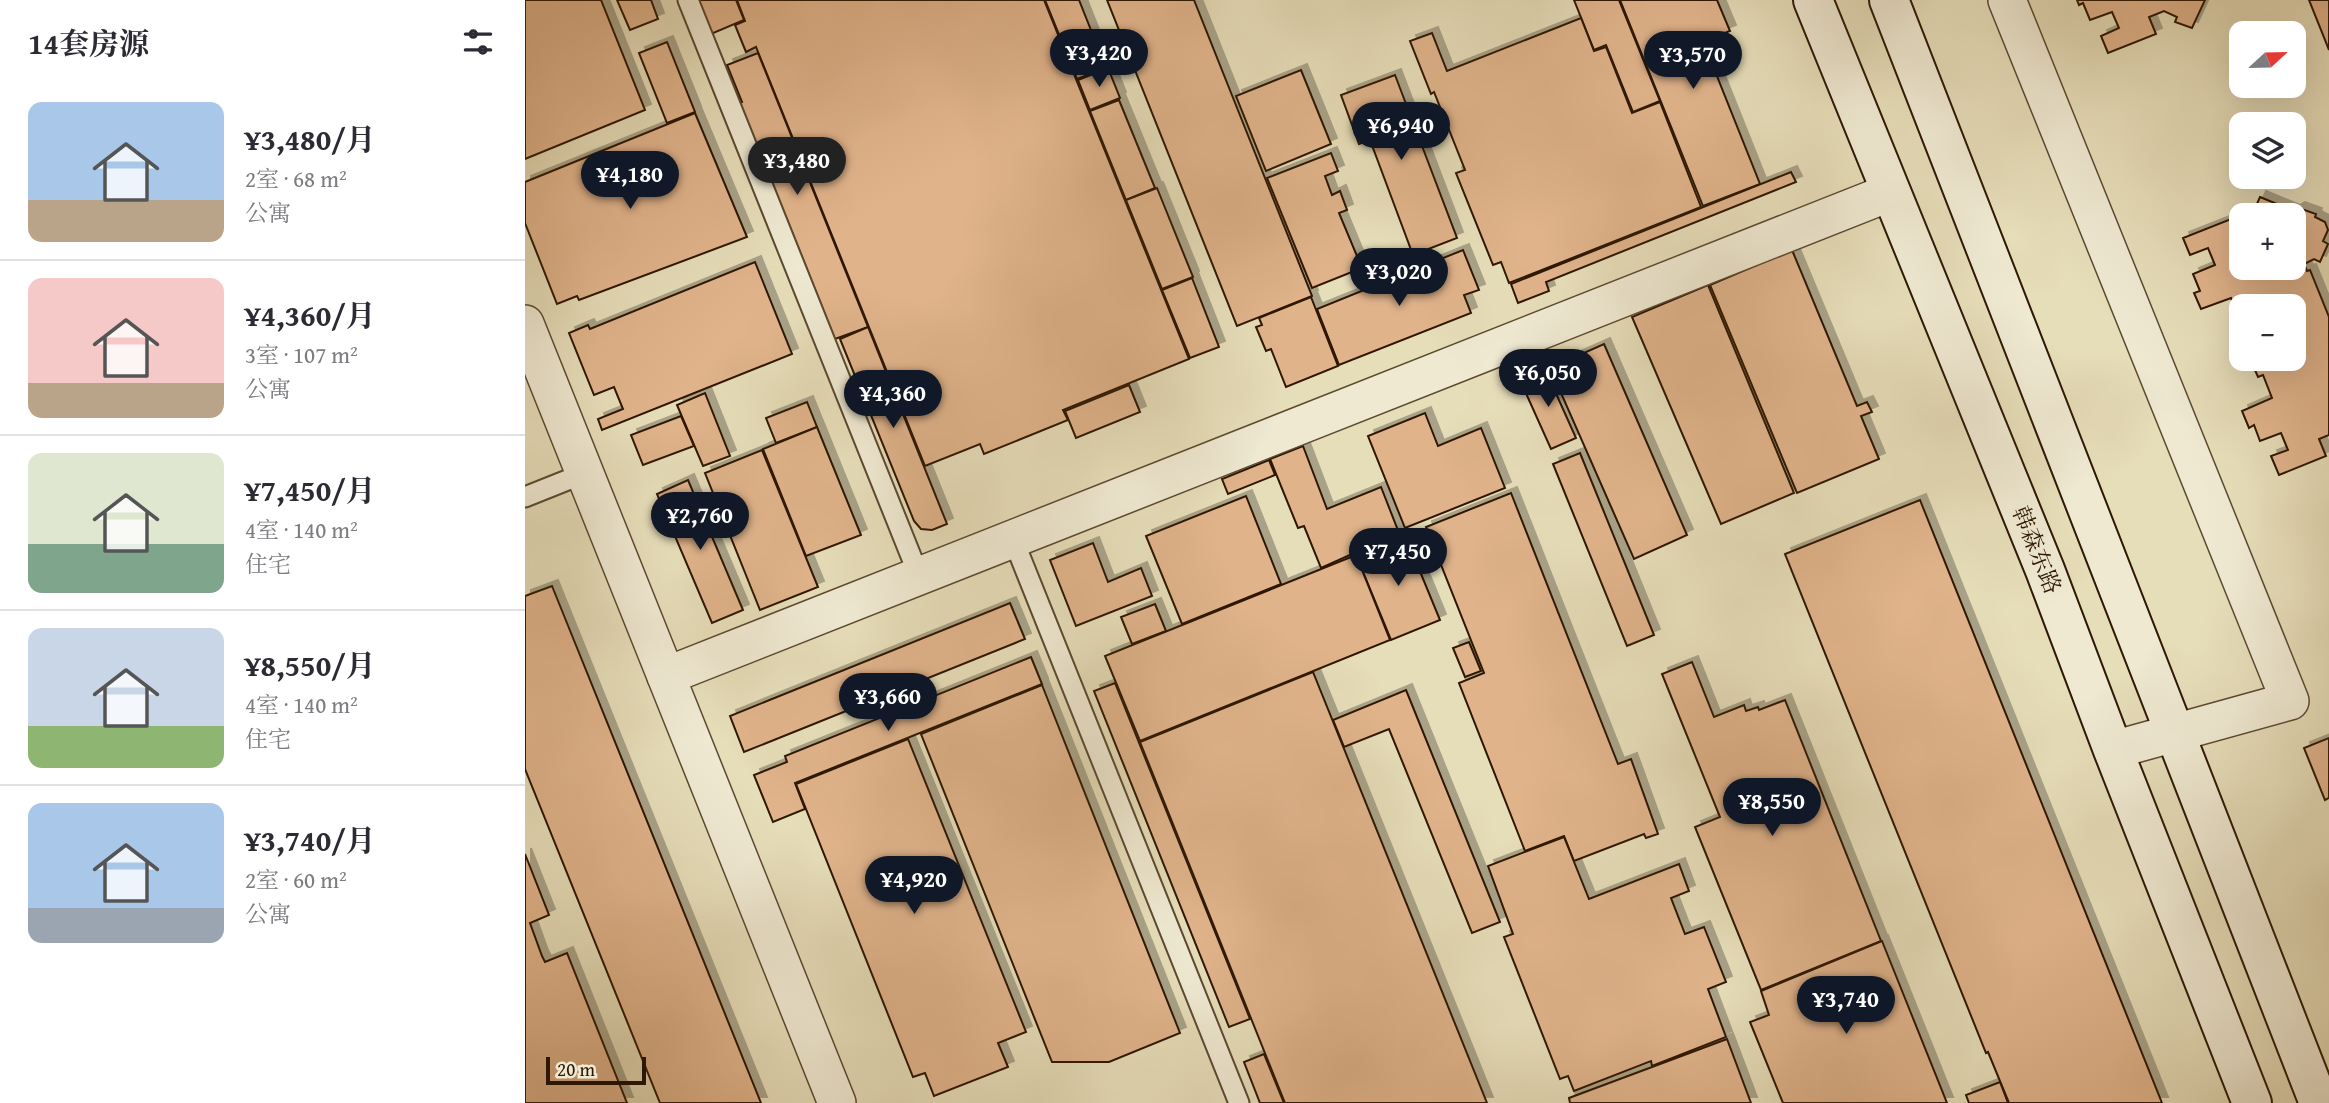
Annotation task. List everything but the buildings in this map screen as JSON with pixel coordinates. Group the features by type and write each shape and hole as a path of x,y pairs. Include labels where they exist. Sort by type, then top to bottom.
{"main road":[{"name":"韩森东路","path":"1813,0 2045,570 2252,1103"},
{"path":"1889,0 2319,1103"}],"street":[{"path":"2007,0 2290,701 2113,750"},
{"path":"666,676 1891,192"},
{"path":"525,324 837,1103"}],"lane":[{"path":"688,0 919,576"},
{"path":"525,497 585,473"},
{"path":"1013,539 1239,1103"}]}
